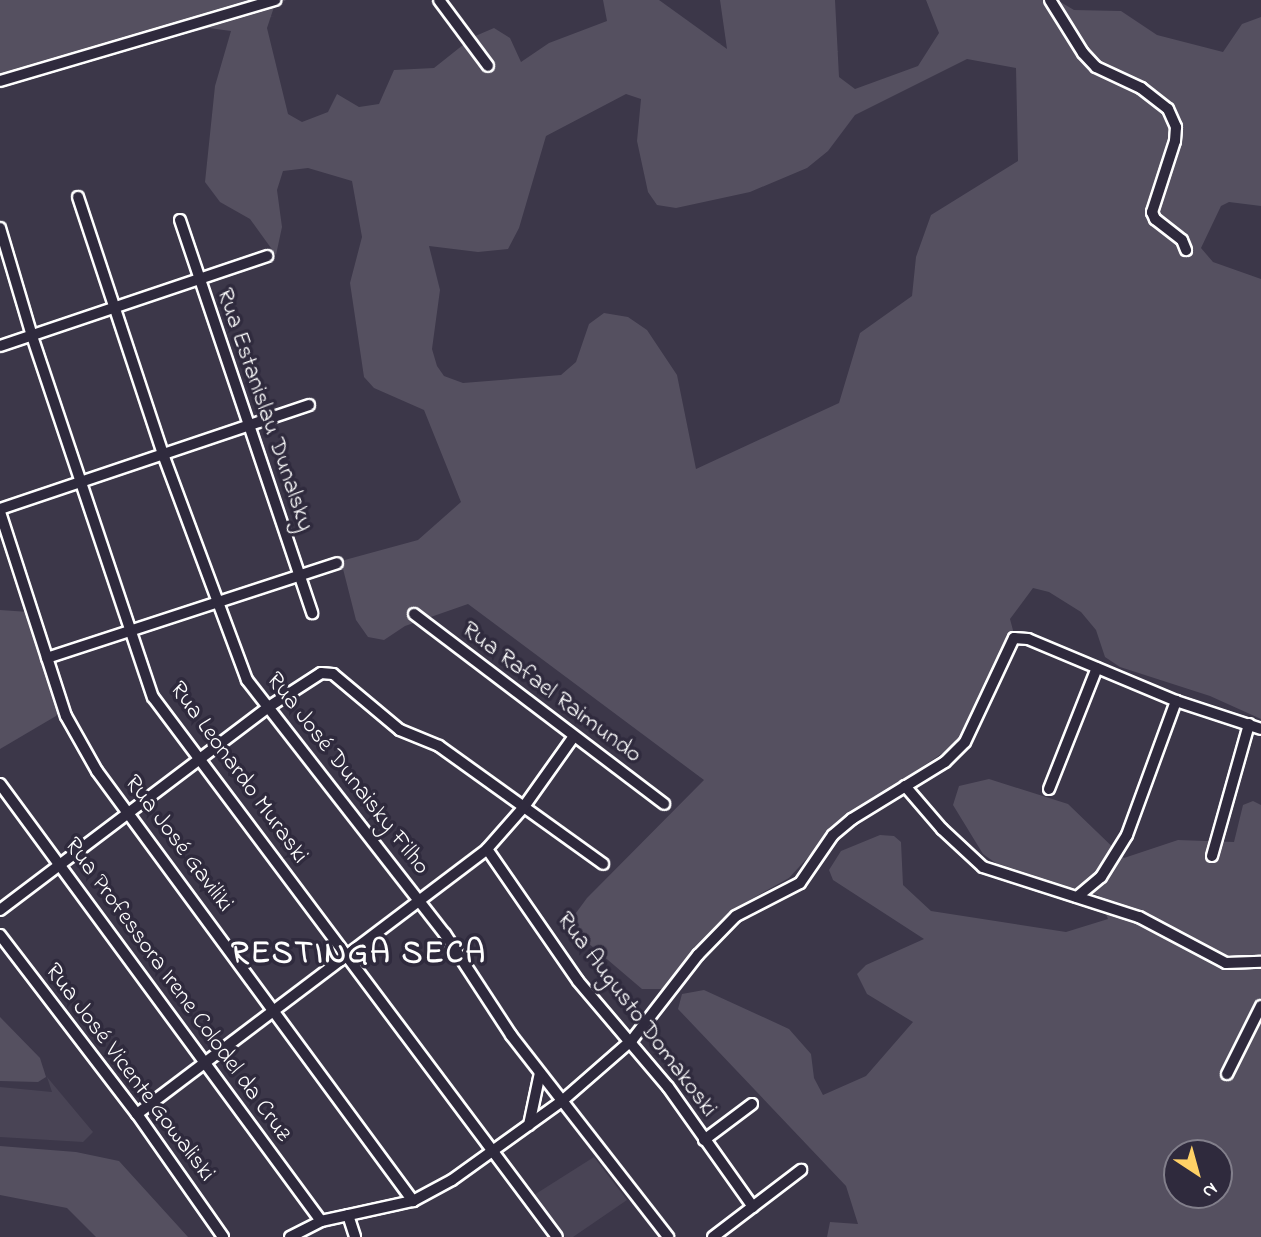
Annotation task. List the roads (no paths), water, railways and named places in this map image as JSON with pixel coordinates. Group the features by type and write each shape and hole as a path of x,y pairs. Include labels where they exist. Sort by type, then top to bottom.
{"street":[{"path":"0,81 275,0"},
{"path":"439,0 488,66"},
{"path":"1051,0 1083,53 1096,66 1141,88 1168,109 1176,127 1175,141 1152,212 1154,219 1182,240 1186,250"},
{"name":"Rua José Dunaisky Filho","path":"78,197 215,603 247,680 445,934 540,1073 668,1237"},
{"name":"Rua Estanislau Dunalsky","path":"180,220 247,428 312,613"},
{"name":"Rua Leonardo Muraski","path":"0,228 32,336 153,697 348,954 557,1237"},
{"path":"0,346 198,282 267,256"},
{"path":"0,511 81,482 164,457 309,405"},
{"name":"Rua José Gaviliki","path":"0,511 66,716 97,771 276,1010 413,1201"},
{"path":"47,658 337,563"},
{"name":"Rua Rafael Raimundo","path":"414,614 572,738 664,804"},
{"path":"290,1237 321,1221 413,1201 453,1180 562,1101 632,1040 698,955 736,916 800,883 833,835 945,762 965,742 1014,638 1028,639 1176,701 1261,729"},
{"path":"1049,789 1097,668"},
{"path":"0,910 267,708 321,673 333,674 401,730 439,746 603,864"},
{"path":"1077,897 1101,877 1127,835 1176,701"},
{"path":"1212,856 1249,724"},
{"path":"137,1114 487,849 523,808 572,738"},
{"name":"Rua Professora Irene Colodel da Cruz","path":"0,784 321,1221"},
{"path":"905,786 942,829 983,867 1139,917 1226,962 1261,962"},
{"name":"Rua Augusto Domakoski","path":"487,849 578,981 632,1040 753,1206"},
{"name":"Rua José Vicente Gowaliski","path":"0,935 137,1114 223,1237"},
{"path":"1227,1074 1261,1006"},
{"path":"529,1125 540,1073"},
{"path":"704,1140 752,1104"},
{"path":"713,1237 801,1170"},
{"path":"348,1215 355,1237"}],"district":[{"name":"RESTINGA SECA","path":"359,955"}]}
